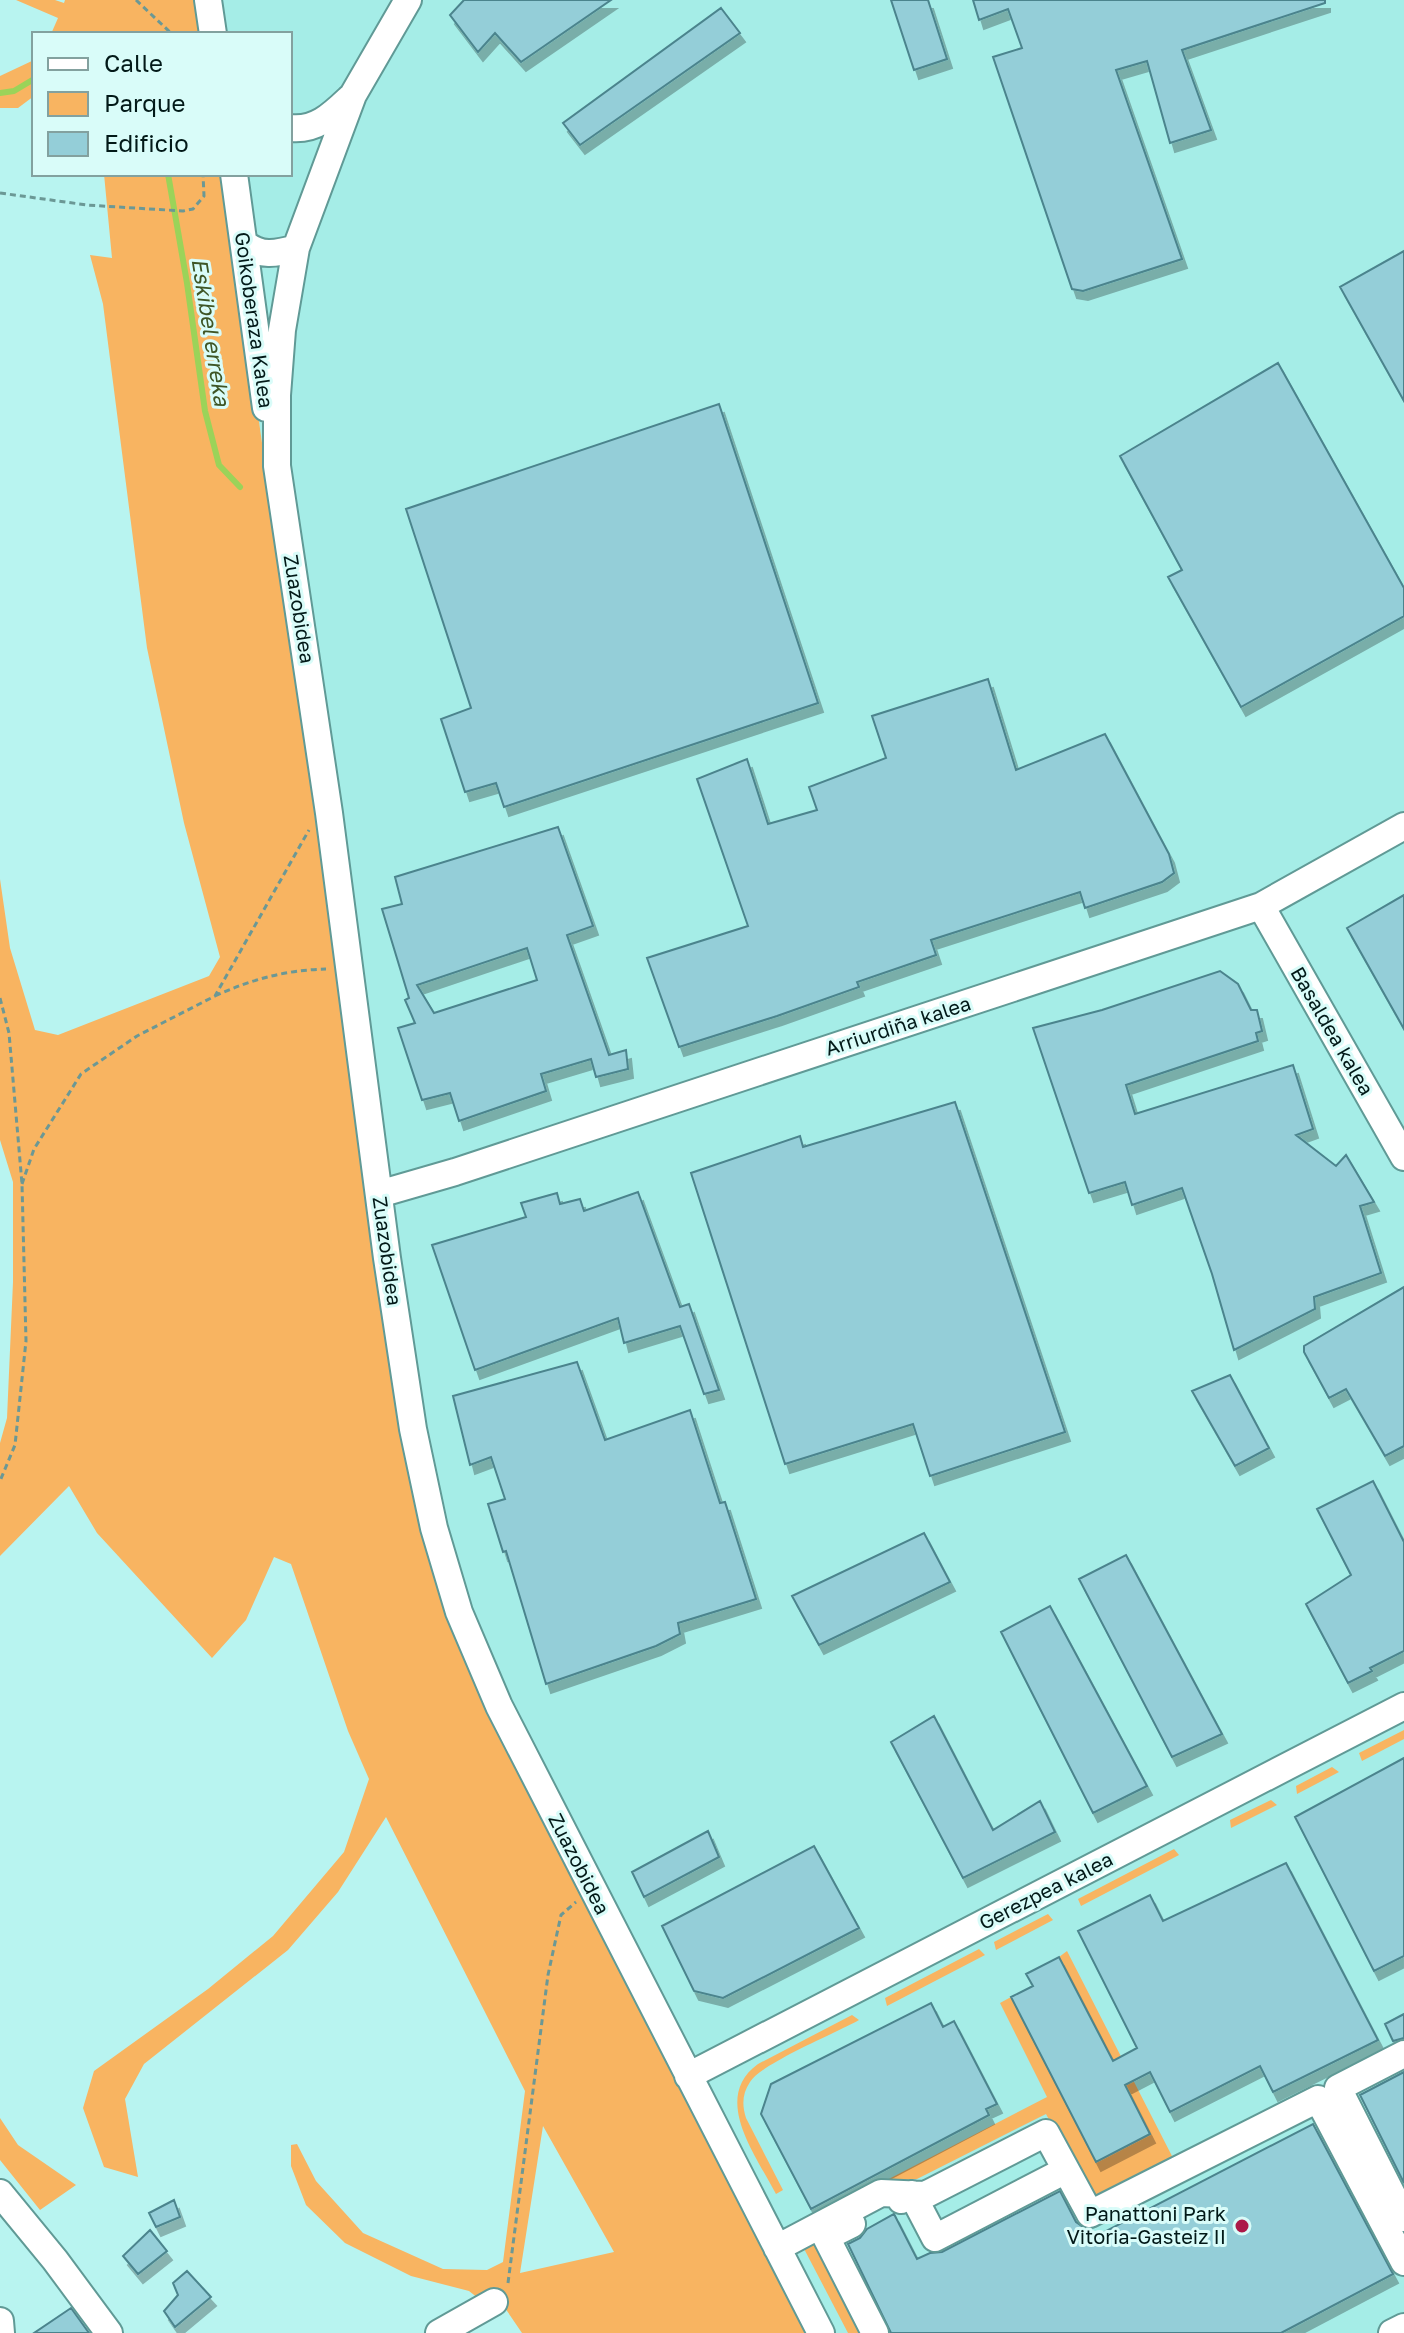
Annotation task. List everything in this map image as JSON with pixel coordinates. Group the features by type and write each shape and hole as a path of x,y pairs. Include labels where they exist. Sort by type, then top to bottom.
{"street":[{"path":"208,0 213,32"},
{"path":"292,128 306,130 329,118 353,95 408,0"},
{"name":"Zuazobidea","path":"353,95 296,248 280,356 277,466 329,813 413,1429 434,1528 459,1612 499,1706 821,2333"},
{"name":"Goikoberaza Kalea","path":"234,176 261,382 277,466"},
{"path":"244,243 253,251 266,254 296,248"},
{"name":"Arriurdiña kalea","path":"379,1194 455,1172 1261,906 1404,826"},
{"name":"Basaldea kalea","path":"1261,906 1404,1157"},
{"name":"Gerezpea kalea","path":"688,2076 1404,1706"},
{"path":"1404,2054 1338,2088 1404,2218"},
{"path":"777,2248 881,2193 925,2195 1046,2133 1090,2214 1318,2099 1404,2262"},
{"path":"912,2194 935,2238 1066,2170"},
{"path":"875,2333 826,2237 912,2194"},
{"path":"1,2200 55,2260 109,2333"},
{"path":"439,2333 494,2302"},
{"path":"0,2321 1,2333"},
{"path":"1392,2333 1404,2327"}],"path":[{"path":"136,0 170,32"},
{"path":"0,193 87,205 183,211 193,209 204,196 203,176"},
{"path":"215,996 313,824 329,813"},
{"path":"22,1184 34,1149 81,1074 137,1036 249,980 279,973 349,970"},
{"path":"0,998 9,1033 22,1184 26,1341 15,1445 0,1481"},
{"path":"494,2302 508,2287 548,1975 561,1915 591,1888"}],"shaded area":[{"path":"199,0 1404,0 1404,2333 807,2333 475,1686 419,1520 400,1419 224,176 292,176 292,32 204,32"}],"green space":[{"path":"16,0 55,0 64,3 65,0 199,0 204,32 52,32 58,18"},
{"path":"32,61 32,98 18,108 0,108 0,76"},
{"path":"104,176 224,176 400,1419 419,1520 475,1686 807,2333 522,2333 505,2308 483,2302 469,2291 411,2276 345,2243 306,2205 291,2166 291,2145 297,2144 316,2181 363,2233 443,2269 487,2270 503,2262 525,2091 386,1817 338,1892 288,1950 144,2064 125,2099 138,2177 104,2167 83,2108 94,2071 208,1989 273,1936 344,1852 369,1779 348,1731 291,1564 274,1557 246,1620 212,1658 97,1533 69,1486 0,1556 0,1443 7,1418 13,1282 13,1182 0,1140 0,879 10,948 35,1030 58,1035 209,976 220,957 184,823 147,648 103,304 90,255 112,258","holes":["543,2126 614,2252 520,2273"]},
{"path":"1404,1730 1404,1739 1362,1761 1359,1753"},
{"path":"1332,1767 1339,1772 1297,1794 1296,1786"},
{"path":"1271,1800 1277,1805 1231,1828 1230,1820"},
{"path":"1174,1849 1179,1855 1081,1906 1078,1899"},
{"path":"1048,1914 1053,1920 996,1950 994,1942"},
{"path":"979,1949 985,1955 887,2006 885,1998"},
{"path":"1067,1951 1173,2158 1099,2196 1087,2192 1046,2114 917,2179 883,2182 1047,2097 1000,2003 1011,1997 1095,2161 1150,2134 1059,1957"},
{"path":"852,2015 859,2020 769,2066 757,2074 745,2091 743,2104 746,2118 783,2190 776,2194 742,2127 738,2093 744,2078 758,2064"},
{"path":"0,2118 18,2145 76,2185 40,2210 0,2160"},
{"path":"819,2233 870,2333 848,2333 801,2243"}],"building":[{"path":"464,0 611,0 521,62 495,33 478,52 450,15"},
{"path":"891,0 928,0 947,59 914,70"},
{"path":"973,0 1325,0 1325,3 1182,50 1211,130 1170,143 1147,61 1116,70 1182,259 1083,291 1072,289 993,57 1022,48 1008,9 979,20"},
{"path":"721,8 740,33 580,145 563,123"},
{"path":"1404,251 1404,401 1340,287"},
{"path":"1278,363 1404,588 1404,616 1241,707 1168,577 1182,570 1120,456"},
{"path":"719,404 818,703 504,807 496,783 465,792 441,719 471,708 406,509"},
{"path":"988,679 1016,770 1105,734 1169,854 1174,873 1162,882 1085,908 1080,892 931,940 936,955 857,982 859,987 679,1047 647,958 748,926 697,779 747,759 768,824 817,810 809,787 886,758 872,716"},
{"path":"558,827 593,926 567,935 609,1055 626,1050 628,1069 596,1077 591,1059 541,1074 546,1091 459,1121 450,1093 422,1100 398,1028 415,1023 405,1000 409,998 382,909 402,904 395,877","holes":["527,948 537,980 434,1013 417,985"]},
{"path":"1404,895 1404,1029 1347,928"},
{"path":"1220,971 1238,984 1251,1010 1257,1010 1262,1031 1256,1033 1258,1041 1126,1085 1135,1114 1293,1065 1313,1129 1296,1135 1336,1166 1346,1155 1374,1202 1360,1206 1381,1273 1314,1297 1315,1309 1234,1350 1182,1188 1132,1205 1125,1182 1089,1193 1033,1028 1102,1010"},
{"path":"955,1102 1065,1432 930,1476 913,1424 785,1464 691,1173 800,1136 803,1147"},
{"path":"638,1192 680,1307 689,1304 719,1390 704,1394 680,1326 624,1343 618,1318 475,1370 432,1245 526,1217 521,1203 557,1193 560,1204 580,1199 584,1211"},
{"path":"1404,1287 1404,1446 1385,1456 1346,1389 1329,1398 1304,1352 1304,1346"},
{"path":"577,1362 605,1440 690,1410 720,1503 725,1502 756,1599 678,1623 680,1634 656,1646 546,1684 506,1551 503,1552 488,1504 505,1499 491,1457 470,1465 453,1396"},
{"path":"1230,1375 1269,1448 1235,1466 1192,1391"},
{"path":"1373,1481 1404,1542 1404,1651 1348,1683 1306,1604 1351,1575 1317,1509"},
{"path":"924,1533 950,1582 819,1645 792,1596"},
{"path":"1126,1555 1222,1734 1172,1757 1079,1579"},
{"path":"1050,1606 1147,1786 1093,1813 1001,1632"},
{"path":"934,1716 993,1830 1040,1801 1055,1832 963,1878 891,1742"},
{"path":"1404,1758 1404,1956 1374,1971 1295,1817"},
{"path":"708,1831 719,1857 644,1897 632,1872"},
{"path":"814,1846 859,1928 723,1998 694,1991 662,1926"},
{"path":"1286,1863 1378,2040 1273,2092 1260,2066 1170,2112 1150,2072 1125,2085 1150,2134 1096,2162 1011,1997 1033,1986 1026,1974 1059,1957 1113,2061 1137,2048 1078,1931 1150,1895 1163,1921"},
{"path":"931,2003 943,2027 954,2021 997,2104 986,2109 989,2115 811,2209 761,2114 771,2084"},
{"path":"1404,2014 1404,2038 1393,2041 1385,2024"},
{"path":"1404,2072 1404,2183 1360,2095"},
{"name":"Panattoni Park Vitoria-Gasteiz II","path":"1313,2124 1393,2274 1281,2333 891,2333 848,2244 894,2214 917,2259 942,2252 1060,2191 1076,2222 1086,2229 1091,2239"},
{"path":"174,2200 180,2217 156,2227 149,2213"},
{"path":"150,2230 167,2251 138,2274 123,2256"},
{"path":"187,2271 211,2297 175,2327 164,2311 178,2295 173,2283"},
{"path":"71,2308 89,2333 34,2333"}],"waterway":[{"name":"Eskibel erreka","path":"0,93 14,91 32,80"},
{"name":"Eskibel erreka","path":"168,176 205,411 219,465 240,487"}],"place":[{"name":"Panattoni Park Vitoria-Gasteiz II","path":"1242,2226"}]}
